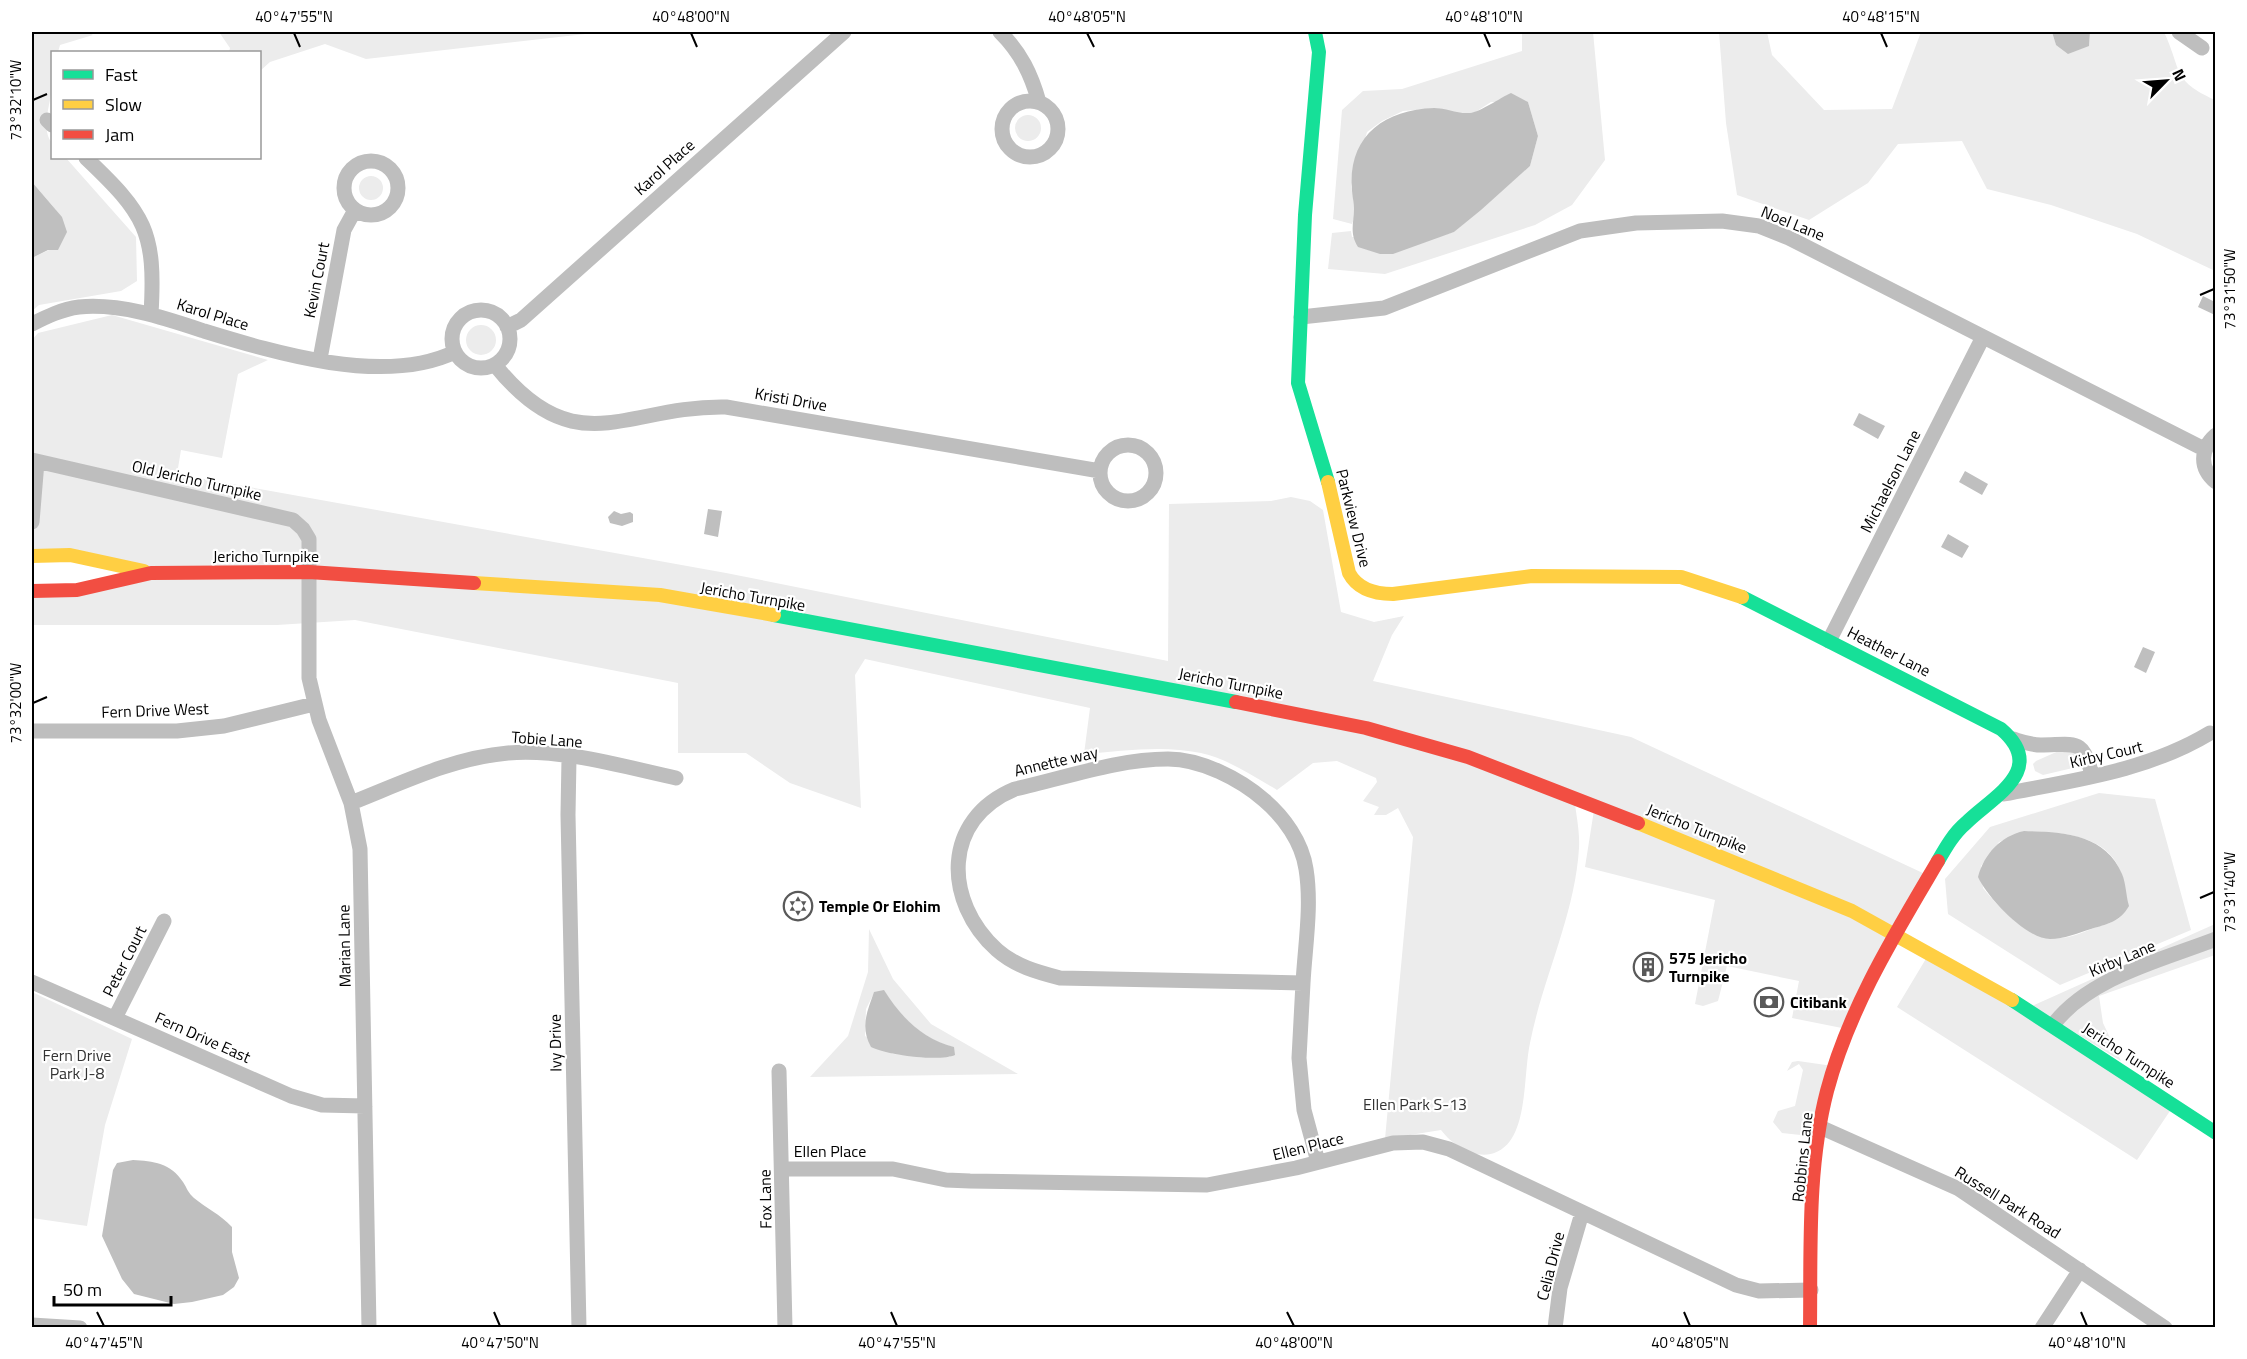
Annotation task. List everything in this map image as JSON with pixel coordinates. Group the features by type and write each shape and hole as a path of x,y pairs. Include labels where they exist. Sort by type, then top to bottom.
{"main road":[{"name":"Parkview Drive","path":"1315,32 1318,52 1297,357 1302,408 1332,490 1350,576 1362,589 1378,594 1532,576 1681,577 1706,582 1745,598"},
{"name":"Jericho Turnpike","path":"32,556 70,555 151,573"},
{"name":"Jericho Turnpike","path":"32,591 77,590 151,573 309,572 660,596 958,648 1315,716 1468,757 1558,790 1809,892 1896,933 2053,1025 2216,1133"},
{"name":"Heather Lane","path":"1745,598 2001,729 2013,739"},
{"path":"1896,933 1938,860 1963,826 1987,804 2004,795 2015,783 2019,769 2013,739"},
{"name":"Robbins Lane","path":"1810,1328 1820,1127 1836,1058 1867,985 1896,933"}],"street":[{"name":"Karol Place","path":"507,327 520,320 844,32"},
{"path":"1000,32 1018,50 1032,78 1039,102"},
{"path":"2178,32 2202,48"},
{"path":"87,159 129,203 146,233 153,269 150,314"},
{"name":"Kevin Court","path":"320,359 344,230 355,210"},
{"name":"Noel Lane","path":"1301,317 1384,308 1580,231 1636,223 1722,221 1759,226 1789,237 2205,449"},
{"name":"Karol Place","path":"32,324 77,307 150,314 264,349 320,359 381,366 445,357 455,352"},
{"path":"480,311 496,315 507,327 510,335 507,352 495,365 486,368 468,365 455,352 453,333 463,317 471,312 480,311"},
{"name":"Michaelson Lane","path":"1829,640 1983,337"},
{"name":"Kristi Drive","path":"495,365 514,388 530,401 547,412 570,421 614,424 700,407 726,407 1100,471"},
{"path":"2216,435 2205,449 2205,469 2216,482"},
{"name":"Old Jericho Turnpike","path":"32,522 34,461 293,520 309,539 309,572"},
{"name":"Marian Lane","path":"309,572 309,678 314,704 351,803 360,849 369,1328"},
{"name":"Fern Drive West","path":"32,731 177,731 224,726 314,704"},
{"name":"Kirby Court","path":"2004,795 2138,767 2167,756 2210,733"},
{"name":"Heather Lane","path":"2013,739 2034,745 2064,742 2078,746 2087,755 2092,776"},
{"name":"Tobie Lane","path":"351,803 436,769 474,758 510,753 569,758 676,778"},
{"name":"Ivy Drive","path":"569,758 568,827 579,1328"},
{"name":"Annette way","path":"1303,983 1060,978 1026,969 999,951 982,934 963,901 958,863 964,836 981,809 1000,795 1027,786 1118,765 1170,759 1196,764 1224,775 1250,788 1270,805 1291,829 1306,866 1308,894 1299,1058 1304,1110 1318,1162"},
{"name":"Peter Court","path":"115,1018 164,921"},
{"name":"Kirby Lane","path":"2053,1025 2079,998 2102,984 2216,939"},
{"name":"Fern Drive East","path":"32,982 291,1096 322,1105 365,1106"},
{"name":"Fox Lane","path":"779,1071 785,1328"},
{"name":"Russell Park Road","path":"1820,1127 1959,1189 2165,1328"},
{"name":"Ellen Place","path":"783,1169 893,1170 946,1180 970,1181 1207,1185 1228,1183 1393,1143 1423,1142 1449,1149 1736,1285 1759,1291 1811,1290"},
{"name":"Celia Drive","path":"1555,1328 1560,1288 1582,1213"},
{"path":"2042,1328 2080,1270"},
{"path":"32,1325 80,1328"}],"green space":[{"path":"32,32 88,32 93,35 60,45 58,51 51,51 51,93 46,123 51,141 51,159 67,159 136,237 137,281 121,291 39,305 32,311 32,258 49,250 56,210 32,182"},
{"path":"219,32 603,32 366,59 325,44 270,62 261,70 261,51 229,51 230,48"},
{"path":"1522,32 1593,32 1605,160 1572,205 1535,225 1385,274 1328,269 1332,233 1351,231 1352,237 1425,241 1454,232 1530,166 1538,136 1528,102 1491,102 1474,113 1454,114 1437,108 1403,111 1382,121 1367,132 1351,186 1356,213 1352,224 1333,219 1342,110 1363,91 1402,89 1522,51"},
{"path":"1719,32 1767,32 1772,55 1824,110 1892,109 1921,32 2052,32 2056,45 2089,46 2090,32 2164,32 2184,80 2215,100 2213,270 2137,234 2051,205 1987,189 1962,141 1898,144 1868,183 1809,220 1737,195 1726,123"},
{"path":"1028,115 1037,119 1041,128 1037,137 1028,141 1019,137 1015,128 1019,119"},
{"path":"371,176 376,177 382,183 382,193 376,199 371,200 366,199 360,193 359,188 360,183 366,177"},
{"name":"Ellen Park S-13","path":"112,315 268,360 238,374 222,458 181,450 177,474 726,573 1168,661 1169,504 1271,501 1291,497 1310,501 1323,510 1341,612 1374,622 1404,616 1392,635 1373,681 1631,737 1925,874 1847,1029 1792,1018 1799,981 1727,966 1718,1001 1703,1006 1695,1004 1715,900 1585,867 1595,804 1574,797 1579,842 1576,873 1565,922 1536,1018 1528,1054 1522,1107 1510,1141 1502,1149 1484,1155 1456,1145 1441,1130 1385,1139 1413,837 1398,808 1386,815 1374,815 1379,807 1363,801 1377,782 1376,778 1337,761 1313,763 1277,790 1231,764 1201,753 1157,749 1084,754 1090,708 865,659 855,675 861,808 790,783 746,753 678,753 678,683 355,620 277,625 32,625 32,596 150,573 32,554 32,340 38,333"},
{"path":"481,325 487,326 495,334 495,346 487,354 481,355 475,354 467,346 466,340 467,334 475,326"},
{"path":"2063,749 2070,749 2080,759 2077,767 2043,775 2035,771 2033,764 2036,761"},
{"path":"2099,793 2155,799 2191,930 2060,985 1948,914 1945,879 1990,827","holes":["2024,831 2072,835 2101,847 2112,856 2120,870 2128,901 2125,913 2110,923 2061,938 2038,934 2017,922 1983,888 1981,866 1999,842"]},
{"path":"2215,924 2215,955 2099,996 2103,1023 2121,1061 2032,1006"},
{"path":"869,929 893,979 931,1024 1018,1074 810,1077 848,1036 868,972","holes":["884,991 922,1033 953,1047 950,1057 893,1054 865,1036 866,1009 874,993"]},
{"path":"1930,952 2174,1105 2137,1160 1897,1007"},
{"name":"Fern Drive Park J-8","path":"32,992 132,1039 105,1125 87,1226 32,1218"},
{"path":"1792,1062 1833,1066 1819,1137 1782,1133 1773,1122 1778,1111 1795,1106 1803,1070 1799,1064 1787,1071"}],"shaded area":[{"path":"2052,32 2090,32 2089,46 2068,54 2056,45"},
{"path":"1511,93 1528,102 1538,136 1530,166 1454,232 1393,254 1380,254 1358,247 1353,235 1352,179 1354,161 1360,145 1370,132 1382,122 1414,110 1434,108 1470,113"},
{"path":"32,182 62,217 67,232 58,250 48,250 32,258"},
{"path":"2203,296 2215,302 2215,315 2198,307"},
{"path":"1859,413 1885,426 1878,439 1853,425"},
{"path":"1965,471 1988,484 1982,495 1959,482"},
{"path":"708,509 722,511 718,537 704,534"},
{"path":"614,511 621,514 630,512 633,514 633,522 622,526 610,523 608,517"},
{"path":"1948,534 1969,546 1962,558 1941,547"},
{"path":"2143,647 2155,652 2146,673 2134,667"},
{"path":"2024,831 2067,834 2105,850 2122,874 2129,906 2122,916 2108,924 2071,936 2050,939 2030,932 2008,916 1978,877 1984,861 1995,847 2008,837"},
{"path":"884,990 913,1026 932,1039 954,1047 955,1055 938,1058 913,1057 888,1053 871,1047 865,1026 867,1013 874,992"},
{"path":"133,1160 154,1162 173,1171 192,1196 232,1227 232,1252 239,1278 234,1287 223,1295 174,1304 134,1294 122,1279 102,1236 113,1170 117,1163"}],"traffic: fast":[{"path":"1315,32 1319,52 1305,215 1298,383 1328,482"},
{"path":"1742,597 2001,729 2014,744 2019,757 2018,770 2011,782 1958,831 1938,861"},
{"path":"774,615 1236,702"},
{"path":"2012,1000 2216,1133"}],"traffic: slow":[{"path":"1328,482 1349,573 1362,587 1374,592 1393,594 1532,576 1681,577 1742,597"},
{"path":"32,556 70,555 144,571"},
{"path":"474,583 660,595 774,615"},
{"path":"1638,823 1852,911 2012,1000"}],"traffic: jam":[{"path":"32,591 77,590 151,573 309,572 474,583"},
{"path":"1236,702 1366,728 1468,757 1638,823"},
{"path":"1810,1328 1813,1179 1827,1091 1836,1060 1860,1001 1938,861"}],"place":[{"name":"Temple Or Elohim","path":"798,906"},
{"name":"575 Jericho Turnpike","path":"1648,967"},
{"name":"Citibank","path":"1769,1002"}]}
